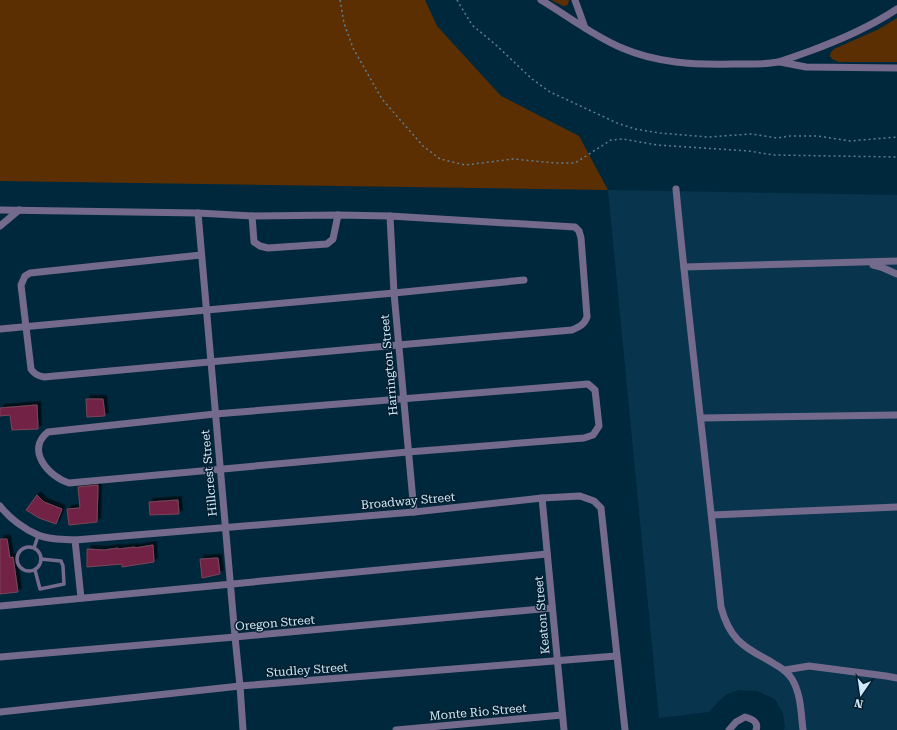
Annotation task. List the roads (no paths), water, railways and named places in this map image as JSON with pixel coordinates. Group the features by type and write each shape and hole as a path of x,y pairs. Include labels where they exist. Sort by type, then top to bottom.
{"street":[{"path":"541,0 598,37 623,49 666,61 707,64 750,64 777,62 806,66 897,68"},
{"path":"575,0 585,29"},
{"path":"777,62 822,47 854,33 897,9"},
{"path":"676,189 702,418 721,607 725,622 736,638 750,651 785,670 792,679 798,694 803,730"},
{"path":"0,210 198,213 252,216 338,214 576,227 581,238 587,317 581,326 572,330 44,377 35,374 31,368 21,285 25,276 30,274 201,255"},
{"path":"0,226 19,210"},
{"name":"Hillcrest Street","path":"198,213 243,730"},
{"path":"252,216 254,242 260,246 268,248 327,244 333,239 338,214"},
{"name":"Harrington Street","path":"390,216 398,345 414,512"},
{"path":"684,267 897,261"},
{"path":"861,262 881,267 897,274"},
{"path":"0,329 206,311 524,280"},
{"path":"588,384 595,390 599,426 593,435 584,438 408,452 69,484 61,481 47,470 39,455 38,446 42,436 48,432 215,414 588,384"},
{"path":"702,418 897,415"},
{"name":"Broadway Street","path":"0,506 22,526 38,536 75,540 414,512 542,498 580,496 594,501 601,508 625,730"},
{"name":"Keaton Street","path":"542,498 564,730"},
{"path":"712,515 897,507"},
{"path":"75,540 81,598"},
{"path":"0,606 547,554"},
{"name":"Oregon Street","path":"0,657 552,608"},
{"name":"Studley Street","path":"0,712 240,686 557,662 616,656"},
{"path":"785,670 809,666 897,678"},
{"name":"Monte Rio Street","path":"396,730 562,715"},
{"path":"729,730 736,722 745,717 750,718 755,722 757,727 756,730"}],"lane":[{"path":"34,548 38,536"},
{"path":"26,548 34,548 39,552 42,559 40,565 35,570 31,571 23,570 18,564 17,560 22,550 26,548"},
{"path":"35,570 40,589 64,584 63,566 61,561 42,559"}]}
